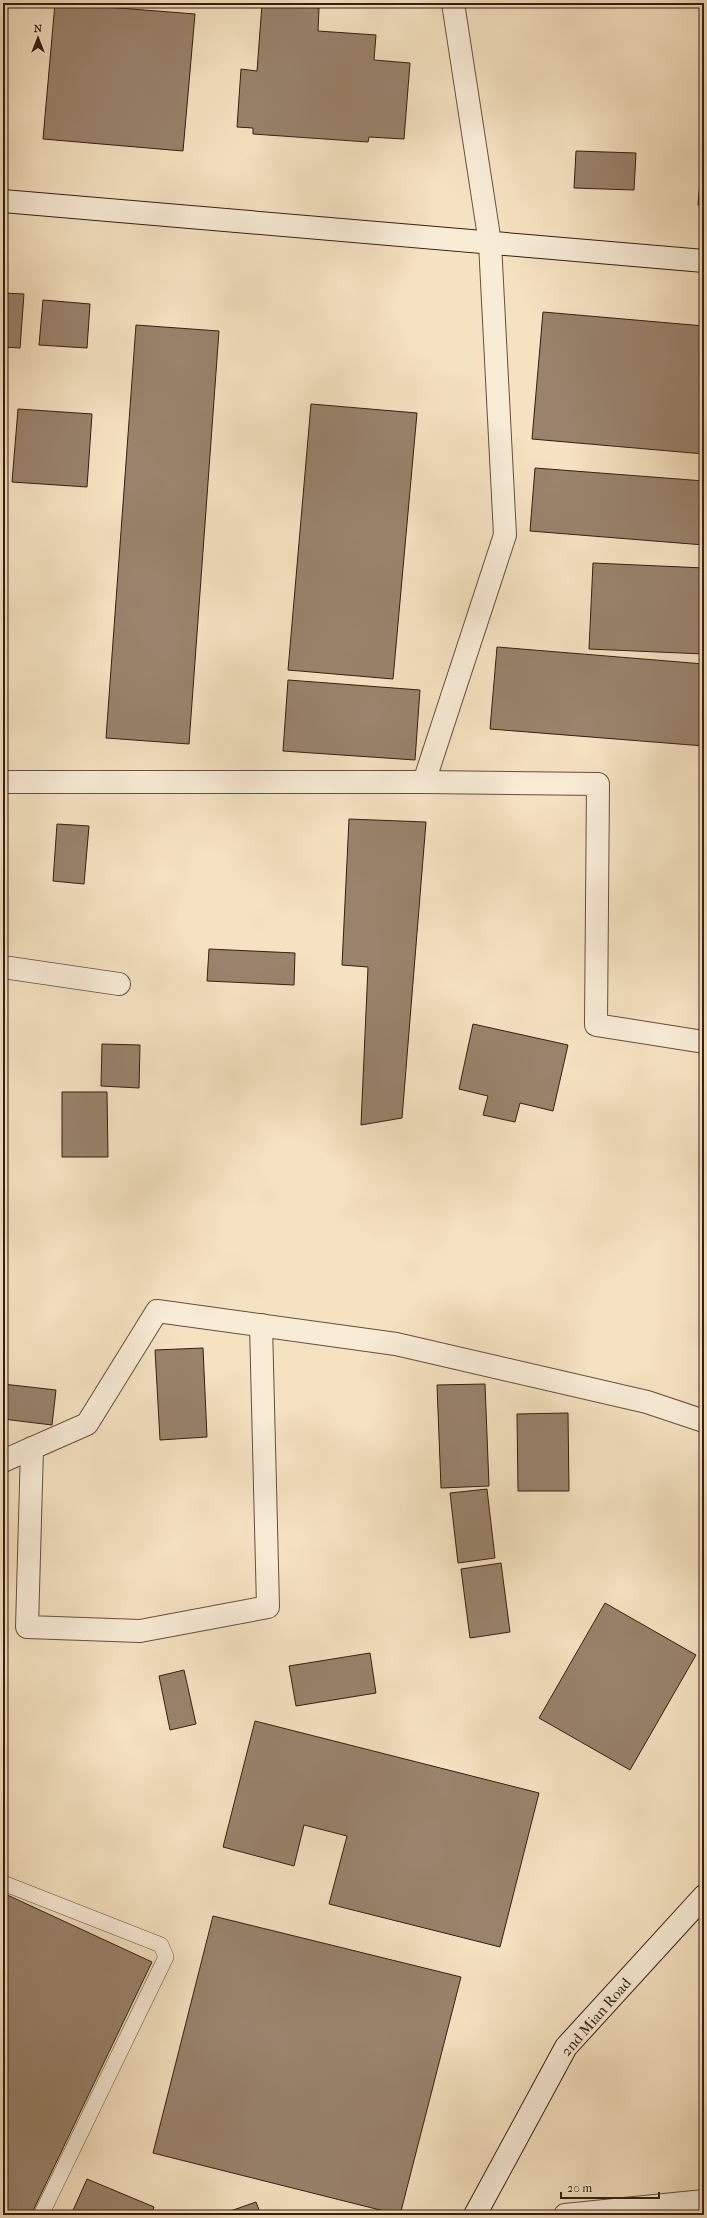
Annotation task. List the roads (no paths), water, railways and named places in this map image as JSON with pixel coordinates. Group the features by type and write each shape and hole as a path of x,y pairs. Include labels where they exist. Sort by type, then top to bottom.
{"street":[{"path":"424,782 505,535 490,243 453,3"},
{"path":"3,201 704,261"},
{"path":"3,782 424,782 598,784 596,1025 704,1042"},
{"path":"3,967 119,984"},
{"path":"3,1461 86,1424 157,1311 396,1344 647,1402 704,1421"},
{"path":"32,1448 27,1627 140,1631 268,1607 261,1325"},
{"name":"2nd Mian Road","path":"475,2215 566,2047 703,1898"},
{"path":"565,2215 670,2203 704,2201"}],"lane":[{"path":"3,1883 161,1945 166,1958 41,2215"}]}
